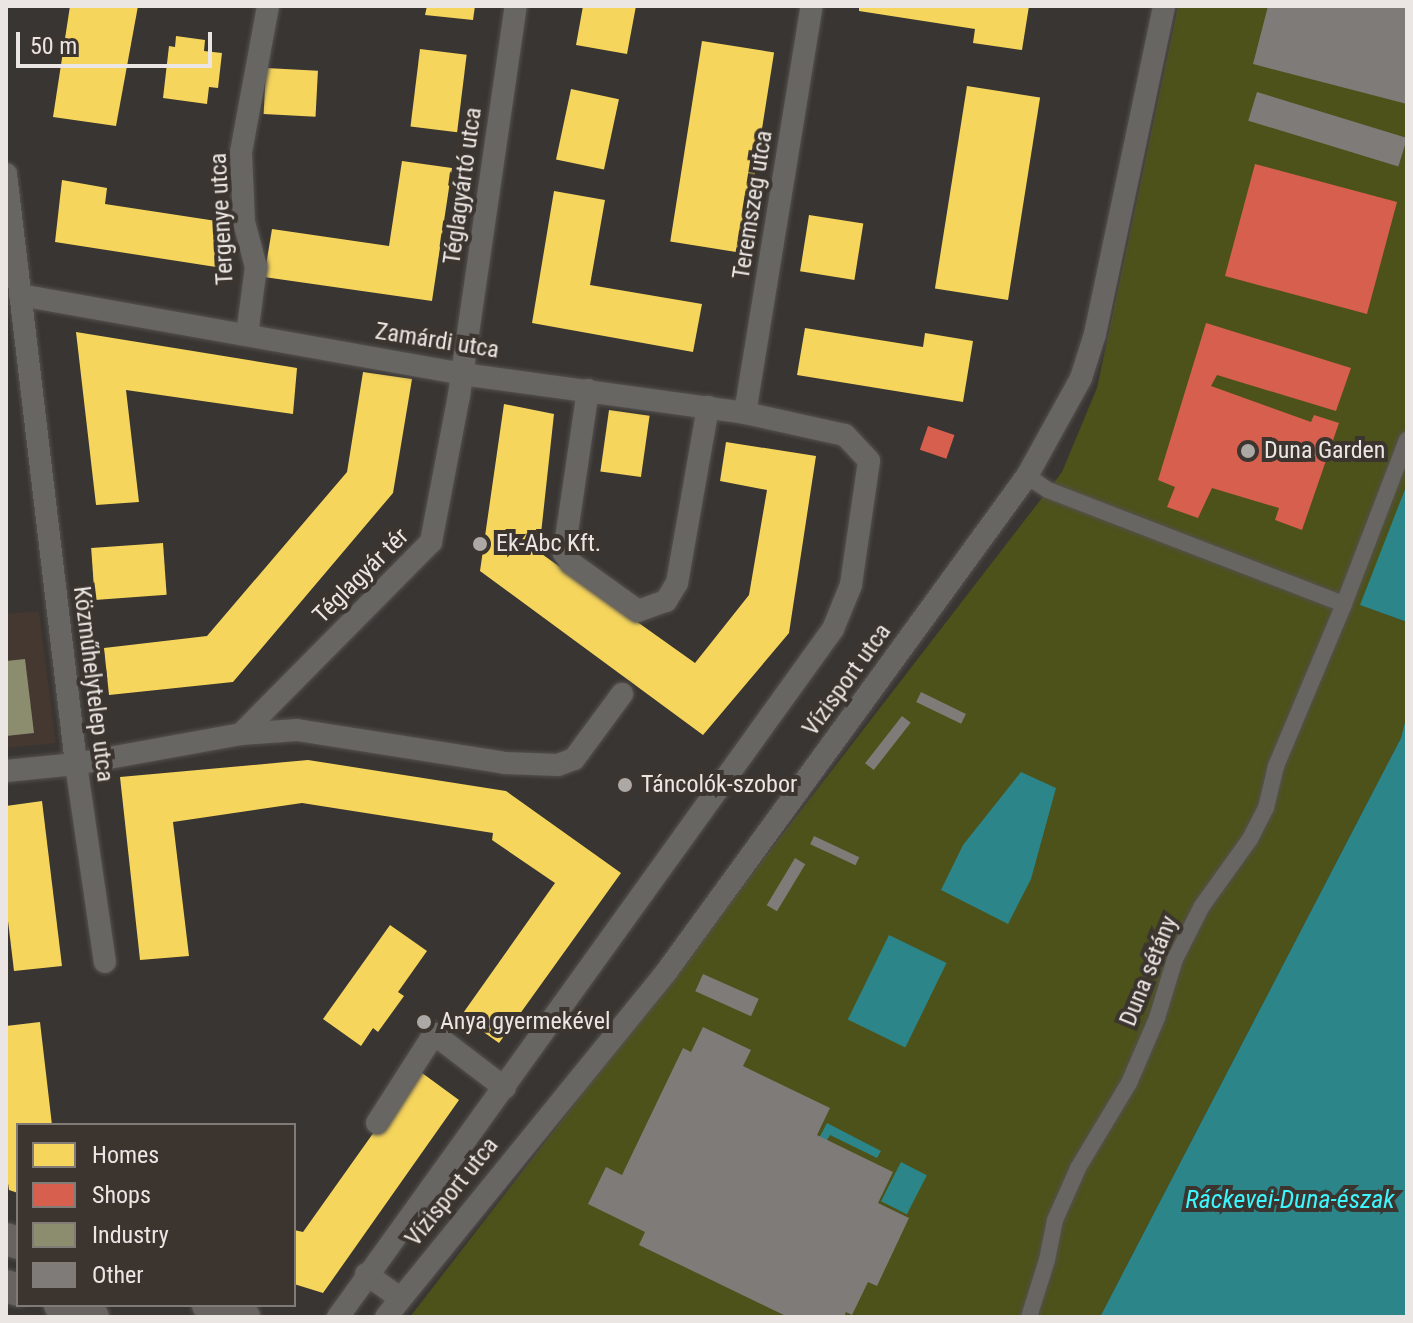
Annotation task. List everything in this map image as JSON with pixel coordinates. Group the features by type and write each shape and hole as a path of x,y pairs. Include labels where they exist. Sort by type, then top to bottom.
{"main road":[{"path":"66,1307 93,1317"},
{"path":"214,1307 244,1317"}],"street":[{"name":"Tergenye utca","path":"247,335 256,267 244,222 241,152 268,6"},
{"name":"Téglagyártó utca","path":"462,374 516,6"},
{"name":"Teremszeg utca","path":"745,413 812,6"},
{"name":"Vízisport utca","path":"386,1317 667,971 1027,476 1081,378 1095,334 1164,6"},
{"name":"Közműhelytelep utca","path":"6,174 76,764 105,962"},
{"name":"Zamárdi utca","path":"20,295 462,374 745,413 845,435"},
{"name":"Téglagyár tér","path":"241,734 431,542 462,374"},
{"path":"588,390 564,553 571,563 638,611 666,601 677,583 708,407"},
{"name":"Vízisport utca","path":"338,1317 833,629 851,585 869,461 845,435"},
{"name":"Duna sétány","path":"1029,1317 1047,1260 1055,1220 1078,1168 1129,1083 1157,1018 1175,959 1202,906 1250,839 1266,808 1276,766 1344,604 1407,440"},
{"path":"1027,476 1048,490 1344,604"},
{"path":"6,771 76,764 241,734 297,730 505,763 558,765 574,759 622,694"},
{"path":"377,1123 434,1034 505,1088"},
{"path":"366,1274 400,1298"}],"shaded area":[{"path":"39,611 56,743 6,748 6,614"}],"green space":[{"path":"1178,6 1407,6 1407,484 1361,605 1407,622 1407,714 1401,738 1100,1317 410,1317 1062,472 1097,388"}],"water":[{"path":"1407,484 1407,622 1360,605"},
{"name":"Ráckevei-Duna-észak","path":"1407,714 1407,1317 1100,1317 1401,738"},
{"path":"1021,772 1056,788 1031,879 1008,924 941,890 963,845"},
{"path":"889,935 947,963 905,1048 848,1019"},
{"path":"827,1123 881,1151 877,1158 830,1135 824,1145 817,1142"},
{"path":"901,1162 927,1175 907,1214 881,1201"}],"building: Homes":[{"path":"70,6 138,6 116,126 53,117"},
{"path":"427,6 475,6 473,20 425,15"},
{"path":"583,6 636,6 627,54 576,45"},
{"path":"859,6 1029,6 1022,50 973,43 975,29 859,11"},
{"path":"176,36 205,40 204,51 222,53 218,88 209,87 207,104 163,98 169,46 175,47"},
{"path":"702,41 774,52 742,253 670,242"},
{"path":"420,49 467,55 457,132 410,126"},
{"path":"266,68 318,71 316,117 264,114"},
{"path":"967,86 1040,98 1008,300 935,288"},
{"path":"571,89 619,99 604,170 556,159"},
{"path":"402,161 452,168 432,301 264,277 272,229 389,246"},
{"path":"62,180 107,188 105,204 223,222 216,267 55,242"},
{"path":"554,191 605,200 590,285 702,304 693,352 532,323"},
{"path":"809,215 863,224 854,280 800,271"},
{"path":"805,328 923,347 925,333 973,341 963,402 797,375"},
{"path":"76,332 297,368 293,414 126,390 139,502 96,505"},
{"path":"363,372 412,379 393,493 233,682 109,695 104,648 207,636 347,472"},
{"path":"504,404 554,414 539,552 695,663 749,595 767,490 720,481 726,442 816,456 789,633 703,735 480,571"},
{"path":"609,410 650,416 641,477 600,471"},
{"path":"163,543 167,595 95,600 91,548"},
{"path":"308,760 506,791 621,873 499,1043 461,1016 555,883 492,840 493,833 302,803 173,822 189,956 140,960 120,777"},
{"path":"42,801 62,966 14,971 6,904 6,806"},
{"path":"390,925 427,951 398,992 404,996 378,1032 373,1028 361,1046 323,1019"},
{"path":"40,1022 52,1123 16,1123 16,1192 9,1190 6,1169 6,1026"},
{"path":"418,1070 459,1100 323,1293 296,1285 296,1230 303,1232"}],"building: Shops":[{"path":"1255,164 1397,202 1367,314 1225,276"},
{"name":"Duna Garden","path":"1206,323 1351,368 1336,411 1217,375 1211,386 1311,422 1314,415 1339,423 1302,530 1275,520 1279,508 1212,488 1198,518 1167,507 1175,487 1158,480"},
{"path":"928,426 954,435 946,459 920,450"}],"building: Industry":[{"path":"25,659 34,733 6,736 6,661"}],"building: Other":[{"path":"1268,6 1407,6 1407,104 1253,64"},
{"path":"1257,92 1407,138 1398,167 1248,121"},
{"path":"921,692 966,714 961,724 916,702"},
{"path":"902,716 911,723 874,770 865,763"},
{"path":"814,836 859,857 856,865 810,844"},
{"path":"795,858 805,864 777,911 767,905"},
{"path":"703,974 759,999 751,1016 695,991"},
{"path":"703,1027 751,1050 743,1066 830,1108 817,1135 893,1172 878,1203 909,1218 877,1286 868,1282 852,1315 846,1312 844,1317 788,1317 639,1245 645,1232 588,1204 606,1167 622,1175 683,1048 691,1052"}],"place":[{"name":"Duna Garden","path":"1248,451"},
{"name":"Ek-Abc Kft.","path":"480,544"},
{"name":"Táncolók-szobor","path":"625,785"},
{"name":"Anya gyermekével","path":"424,1022"}]}
